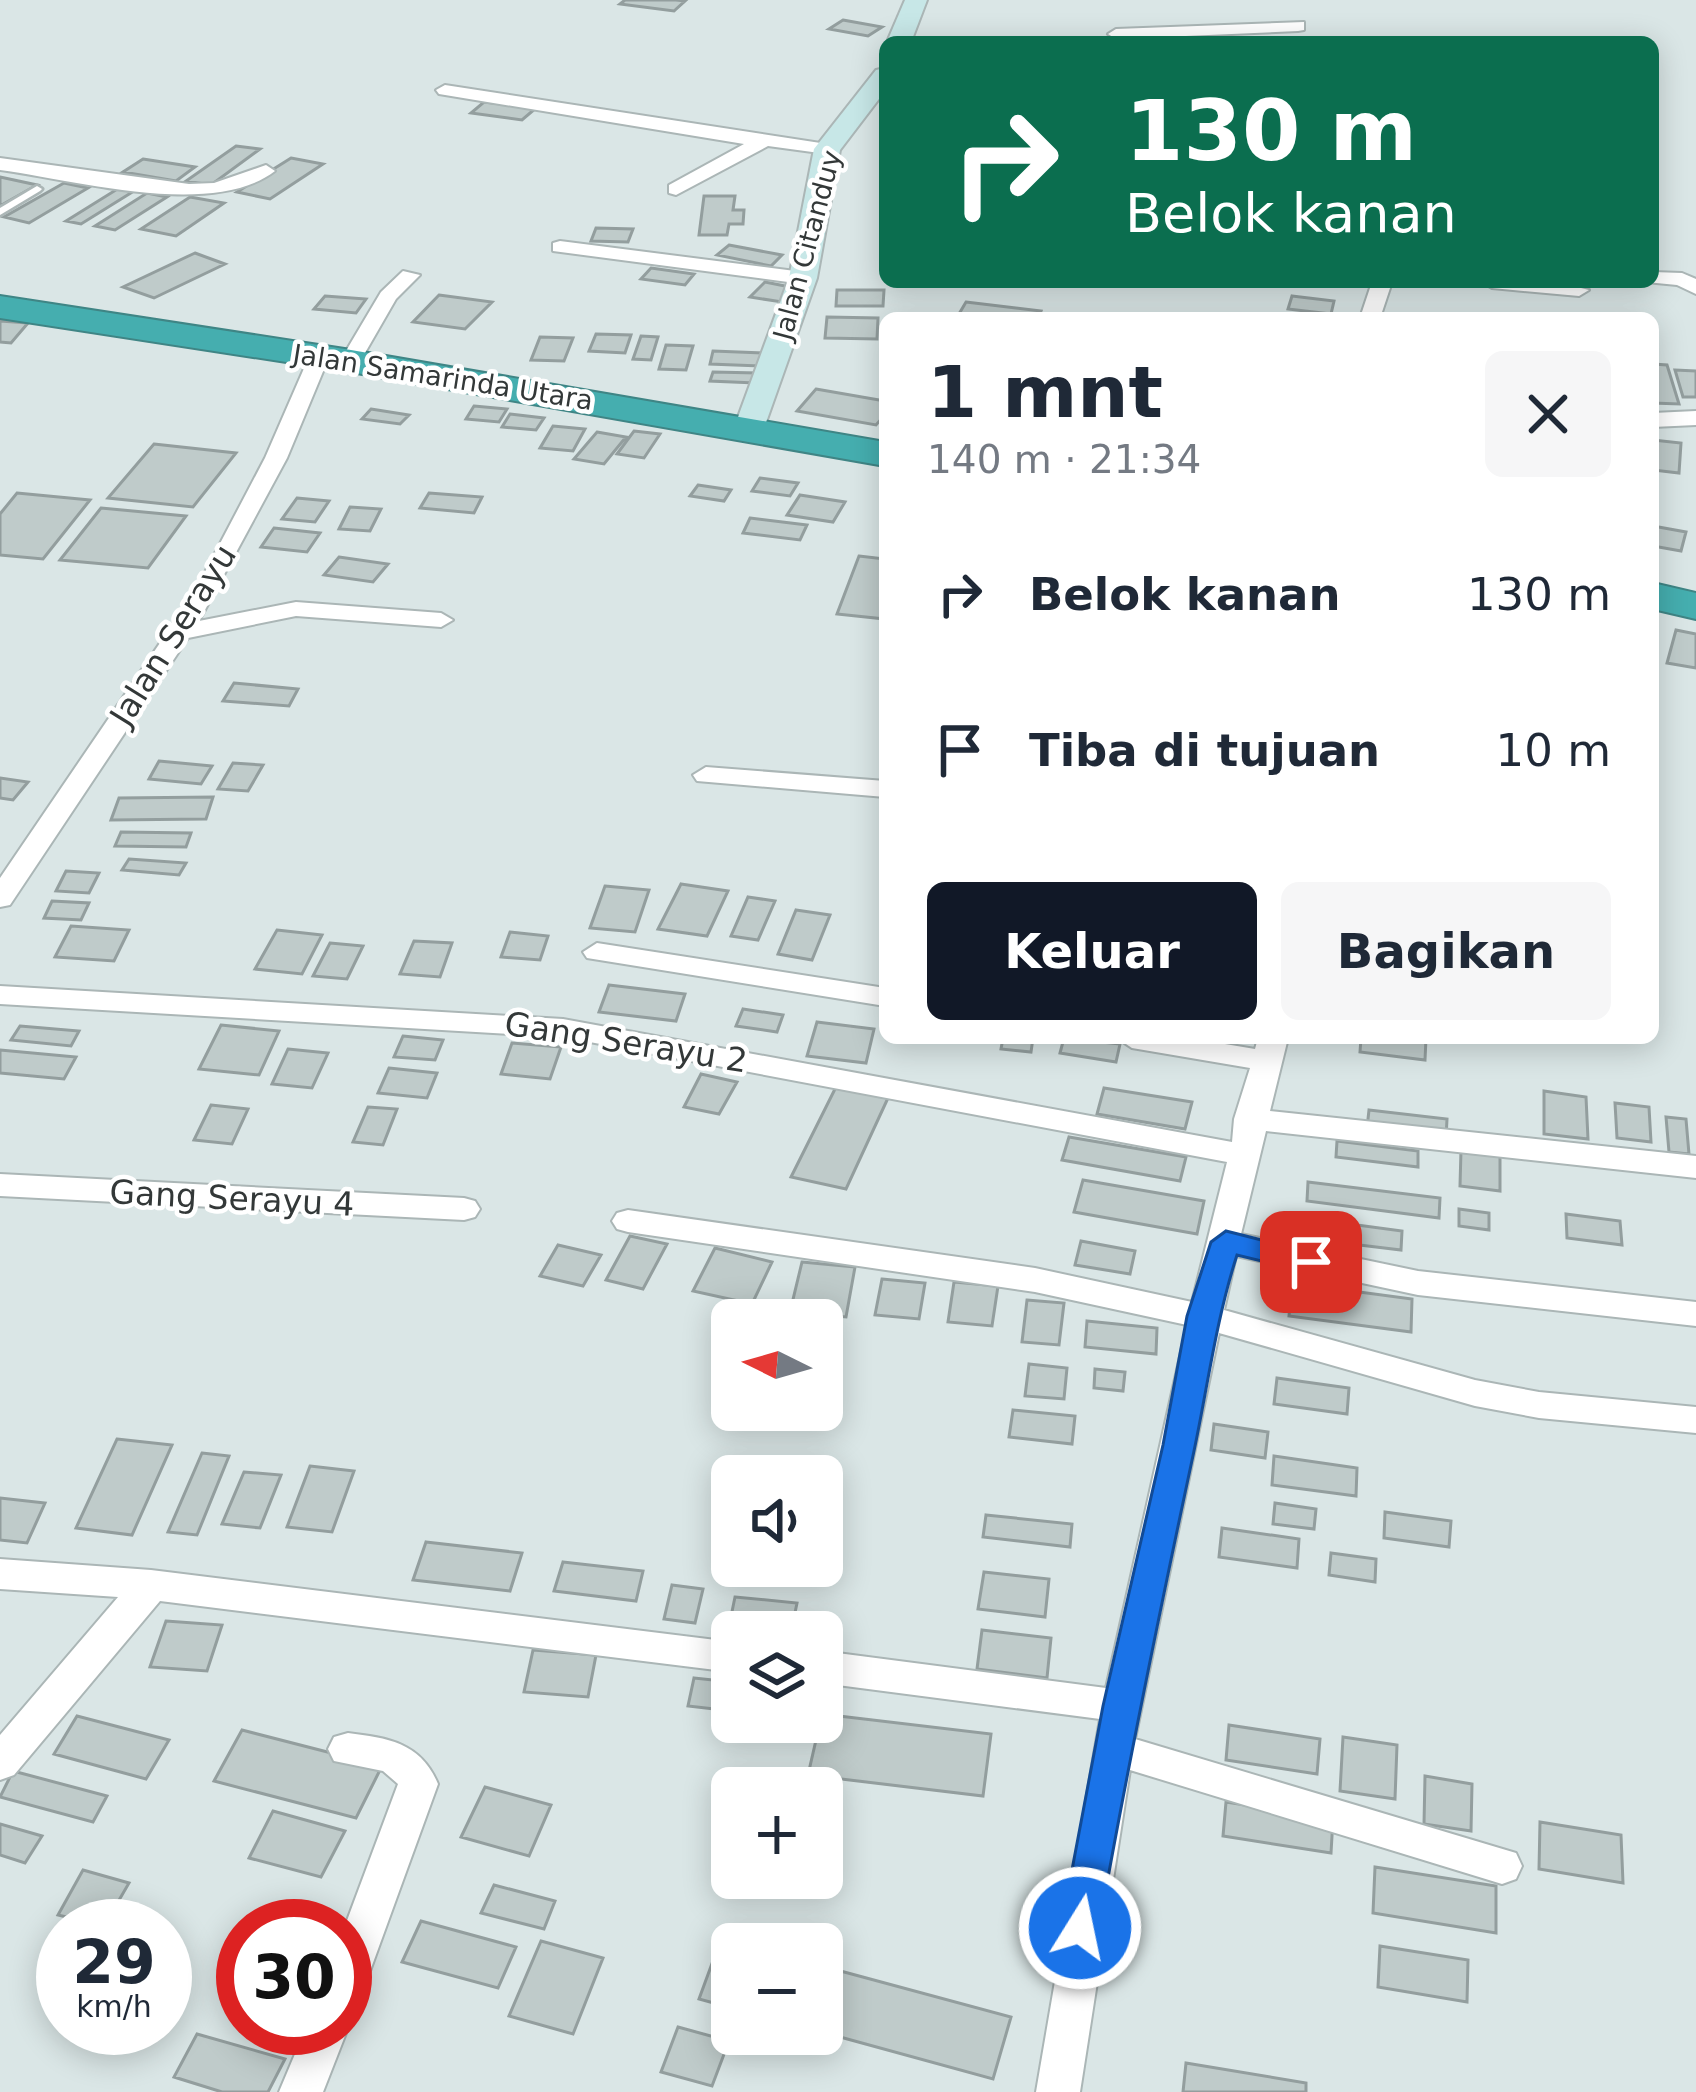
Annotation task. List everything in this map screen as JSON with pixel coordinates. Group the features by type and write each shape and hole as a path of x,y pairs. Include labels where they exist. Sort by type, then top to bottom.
{"highway":[{"name":"Jalan Samarinda Utara","path":"0,308 335,359 879,453"},
{"path":"1659,597 1696,606"}],"street":[{"path":"901,36 916,0"},
{"path":"1116,34 1302,34 1284,0"},
{"name":"Jalan Citanduy","path":"749,428 803,278 827,149 879,82"},
{"path":"445,90 827,149"},
{"path":"676,190 758,141"},
{"path":"0,164 189,190 216,188 266,171"},
{"path":"560,248 803,278"},
{"name":"Jalan Serayu","path":"0,899 206,592 276,458 335,359 410,275"},
{"path":"1659,278 1690,281 1696,288"},
{"path":"1557,288 1579,290"},
{"path":"1659,420 1696,418"},
{"path":"178,633 296,609 441,620"},
{"path":"706,775 879,789"},
{"path":"597,952 879,996"},
{"name":"Gang Serayu 2","path":"0,995 563,1028 1247,1137 1696,1167"},
{"path":"1058,2092 1080,1928 1120,1706 1179,1445 1202,1316 1226,1242 1270,1049 1207,1044"},
{"name":"Gang Serayu 4","path":"0,1185 464,1209"},
{"path":"628,1220 1035,1280 1202,1316 1475,1393 1540,1405 1696,1420"},
{"path":"1226,1242 1418,1283 1696,1314"},
{"path":"0,1574 151,1585 711,1654"},
{"path":"0,1763 151,1585"},
{"path":"843,1670 1120,1706"},
{"path":"1112,1748 1502,1866"},
{"path":"348,1749 402,1760 415,1771 418,1784 372,1914"},
{"path":"301,2092 316,2055"}],"lane":[{"path":"0,212 37,189"}],"building":[{"path":"625,0 685,1 674,11 620,4"},
{"path":"843,20 882,27 868,36 829,29"},
{"path":"484,102 536,108 522,120 471,113"},
{"path":"236,146 260,149 211,185 186,181"},
{"path":"291,158 323,164 270,199 237,192"},
{"path":"143,159 195,167 176,181 123,172"},
{"path":"0,177 37,185 0,206"},
{"path":"64,183 88,188 29,223 4,217"},
{"path":"119,188 134,191 81,224 66,221"},
{"path":"147,193 167,197 115,230 95,226"},
{"path":"704,196 735,196 733,210 744,210 743,224 729,224 727,235 699,235"},
{"path":"190,197 224,203 176,236 141,229"},
{"path":"596,228 633,229 628,242 591,241"},
{"path":"729,245 782,255 771,266 717,255"},
{"path":"195,253 225,264 154,298 123,287"},
{"path":"651,268 694,274 685,285 641,279"},
{"path":"765,282 795,288 782,302 750,297"},
{"path":"837,290 884,290 883,306 836,306"},
{"path":"439,295 492,302 465,329 413,322"},
{"path":"325,296 366,299 356,313 314,309"},
{"path":"1292,296 1334,301 1331,312 1288,309"},
{"path":"966,302 1041,311 1041,312 960,312"},
{"path":"827,317 878,318 877,339 825,338"},
{"path":"0,321 28,323 11,343 0,342"},
{"path":"596,334 631,335 625,353 589,351"},
{"path":"641,336 658,337 651,360 633,359"},
{"path":"540,337 573,338 564,361 531,360"},
{"path":"666,345 693,346 686,370 659,369"},
{"path":"713,351 763,353 760,366 710,364"},
{"path":"1659,364 1667,365 1679,404 1659,403"},
{"path":"1675,370 1696,371 1696,397 1683,397"},
{"path":"713,372 757,373 755,383 710,381"},
{"path":"816,389 879,400 876,425 797,411"},
{"path":"474,406 507,409 499,422 466,419"},
{"path":"371,409 409,415 400,424 362,419"},
{"path":"510,414 544,418 536,430 502,427"},
{"path":"553,426 585,429 573,451 540,448"},
{"path":"634,431 660,434 644,458 617,454"},
{"path":"597,432 626,437 604,464 574,459"},
{"path":"1659,441 1681,443 1679,473 1659,471"},
{"path":"154,444 236,453 193,507 108,498"},
{"path":"760,478 798,483 790,496 752,491"},
{"path":"698,485 731,490 724,501 690,496"},
{"path":"17,493 90,500 43,559 0,555 0,514"},
{"path":"429,493 482,497 474,513 420,508"},
{"path":"800,495 845,502 833,522 787,515"},
{"path":"297,498 329,501 315,522 282,519"},
{"path":"350,507 381,509 370,531 339,529"},
{"path":"101,508 186,516 148,568 60,560"},
{"path":"750,518 807,525 800,540 743,533"},
{"path":"1659,527 1686,532 1681,551 1659,547"},
{"path":"274,528 320,533 307,552 261,547"},
{"path":"859,556 879,558 879,618 837,614"},
{"path":"339,557 388,564 373,582 324,575"},
{"path":"1676,630 1696,634 1696,668 1667,663"},
{"path":"234,683 298,689 289,706 223,701"},
{"path":"159,761 212,766 201,784 149,779"},
{"path":"233,763 263,765 248,791 218,789"},
{"path":"0,778 28,782 13,800 0,798"},
{"path":"213,797 206,819 111,820 119,798"},
{"path":"121,832 191,833 186,847 115,846"},
{"path":"129,859 186,863 179,875 122,870"},
{"path":"66,871 99,873 89,893 56,891"},
{"path":"681,884 728,891 707,936 658,929"},
{"path":"605,886 649,890 635,932 590,928"},
{"path":"748,897 775,901 758,940 731,936"},
{"path":"52,901 89,903 81,920 44,918"},
{"path":"796,910 830,915 812,960 778,954"},
{"path":"71,926 129,930 114,961 55,957"},
{"path":"277,930 322,935 302,974 255,969"},
{"path":"510,932 548,936 540,960 501,957"},
{"path":"414,941 452,943 440,977 400,974"},
{"path":"330,943 363,946 347,979 313,976"},
{"path":"609,985 685,994 676,1021 599,1012"},
{"path":"743,1009 783,1015 777,1032 736,1026"},
{"path":"817,1022 874,1029 866,1063 807,1056"},
{"path":"221,1025 279,1031 259,1075 199,1069"},
{"path":"20,1026 79,1031 71,1046 11,1040"},
{"path":"403,1036 443,1040 435,1060 394,1057"},
{"path":"512,1043 561,1047 550,1079 501,1074"},
{"path":"1002,1044 1032,1044 1031,1052 1001,1049"},
{"path":"1062,1044 1120,1044 1116,1062 1060,1053"},
{"path":"1361,1044 1426,1044 1425,1060 1360,1052"},
{"path":"288,1049 328,1053 312,1088 272,1084"},
{"path":"0,1050 76,1057 64,1079 0,1073"},
{"path":"389,1068 437,1073 427,1098 378,1093"},
{"path":"701,1074 737,1082 719,1114 684,1107"},
{"path":"836,1087 888,1098 846,1189 791,1177"},
{"path":"1104,1088 1192,1102 1185,1129 1097,1114"},
{"path":"1544,1091 1586,1097 1588,1139 1544,1134"},
{"path":"1615,1103 1649,1107 1651,1142 1617,1138"},
{"path":"211,1105 248,1109 232,1144 194,1140"},
{"path":"368,1107 397,1109 383,1145 353,1142"},
{"path":"1369,1110 1447,1119 1446,1138 1367,1128"},
{"path":"1666,1117 1686,1119 1689,1154 1669,1152"},
{"path":"1069,1137 1186,1157 1180,1181 1062,1160"},
{"path":"1337,1141 1418,1151 1418,1167 1336,1157"},
{"path":"1461,1150 1500,1155 1500,1191 1460,1186"},
{"path":"1083,1180 1204,1201 1197,1234 1074,1212"},
{"path":"1308,1182 1440,1198 1439,1218 1307,1201"},
{"path":"1459,1209 1489,1213 1489,1230 1459,1226"},
{"path":"1566,1214 1620,1221 1622,1245 1567,1238"},
{"path":"1320,1220 1402,1231 1401,1250 1318,1240"},
{"path":"630,1236 667,1244 643,1289 606,1280"},
{"path":"1081,1241 1135,1251 1130,1274 1075,1265"},
{"path":"558,1245 601,1255 583,1286 540,1276"},
{"path":"715,1248 772,1262 754,1299 693,1291"},
{"path":"802,1262 855,1267 846,1317 843,1299 793,1299"},
{"path":"882,1279 925,1283 919,1319 875,1315"},
{"path":"954,1282 998,1286 992,1326 948,1322"},
{"path":"1292,1283 1412,1299 1411,1332 1289,1316"},
{"path":"1027,1300 1064,1303 1059,1345 1022,1342"},
{"path":"1087,1321 1157,1328 1156,1354 1085,1347"},
{"path":"1029,1364 1067,1368 1064,1399 1025,1396"},
{"path":"1095,1369 1125,1372 1123,1391 1094,1388"},
{"path":"1277,1378 1349,1388 1347,1414 1274,1404"},
{"path":"1013,1410 1075,1416 1072,1444 1009,1437"},
{"path":"1214,1424 1268,1432 1265,1458 1211,1450"},
{"path":"117,1439 172,1445 132,1535 76,1528"},
{"path":"202,1453 229,1456 197,1535 168,1532"},
{"path":"1274,1456 1357,1468 1356,1496 1272,1485"},
{"path":"310,1466 354,1471 332,1532 287,1527"},
{"path":"244,1472 281,1475 260,1528 222,1524"},
{"path":"0,1498 45,1503 27,1543 0,1540"},
{"path":"1275,1503 1316,1509 1314,1529 1273,1524"},
{"path":"1385,1512 1451,1521 1449,1547 1384,1538"},
{"path":"986,1515 1072,1524 1070,1547 983,1537"},
{"path":"1222,1528 1299,1539 1297,1568 1219,1557"},
{"path":"426,1542 522,1553 510,1591 413,1580"},
{"path":"1331,1553 1376,1559 1375,1582 1329,1575"},
{"path":"563,1562 643,1571 636,1601 554,1591"},
{"path":"984,1572 1049,1579 1045,1617 978,1609"},
{"path":"672,1585 703,1589 695,1623 664,1619"},
{"path":"735,1597 797,1603 795,1611 732,1611"},
{"path":"166,1621 222,1625 207,1671 150,1667"},
{"path":"982,1630 1051,1638 1047,1678 977,1669"},
{"path":"533,1650 596,1655 588,1697 524,1692"},
{"path":"694,1678 711,1680 711,1709 688,1706"},
{"path":"77,1716 169,1740 146,1779 54,1754"},
{"path":"843,1716 991,1734 983,1796 843,1779 843,1767 810,1767 815,1743 843,1743"},
{"path":"1229,1725 1320,1739 1317,1774 1226,1760"},
{"path":"242,1730 382,1766 356,1818 214,1781"},
{"path":"1343,1737 1397,1745 1395,1799 1340,1791"},
{"path":"13,1771 107,1796 93,1822 0,1797"},
{"path":"1425,1776 1472,1784 1471,1831 1424,1824"},
{"path":"485,1787 551,1805 529,1856 461,1837"},
{"path":"1226,1802 1333,1819 1331,1853 1223,1836"},
{"path":"273,1811 345,1831 321,1877 249,1858"},
{"path":"1540,1822 1621,1835 1623,1883 1539,1869"},
{"path":"0,1824 42,1836 25,1863 0,1855"},
{"path":"1375,1867 1496,1886 1496,1933 1373,1913"},
{"path":"83,1870 129,1883 120,1899 67,1899"},
{"path":"494,1885 555,1901 544,1929 481,1913"},
{"path":"421,1921 516,1947 498,1988 402,1962"},
{"path":"541,1941 603,1958 573,2034 509,2016"},
{"path":"1380,1946 1468,1960 1467,2002 1378,1987"},
{"path":"711,1966 711,2002 699,1999"},
{"path":"843,1972 1011,2017 993,2079 843,2038"},
{"path":"678,2027 711,2036 711,2055 724,2055 712,2086 661,2072"},
{"path":"197,2034 216,2039 216,2055 285,2059 268,2092 222,2092 174,2077 186,2055 192,2055"},
{"path":"1186,2063 1306,2083 1306,2092 1183,2092"}],"route":[{"path":"1080,1928 1120,1706 1179,1445 1202,1316 1226,1242 1311,1262"}]}
